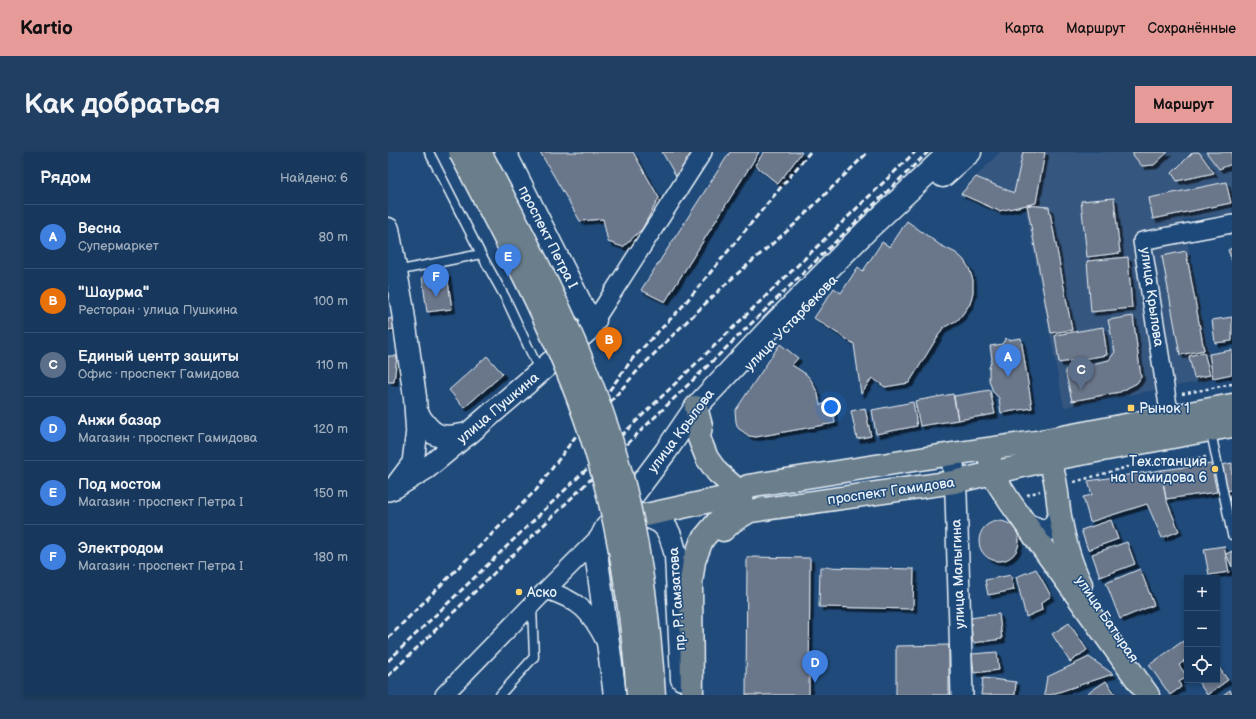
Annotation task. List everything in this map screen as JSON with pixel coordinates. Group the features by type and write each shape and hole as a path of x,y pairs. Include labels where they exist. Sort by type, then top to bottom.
{"main road":[{"path":"460,152 538,303 576,394 595,447 620,544 635,651 638,695"},
{"path":"480,152 554,296 593,387 619,465 638,543 652,654 654,695"},
{"name":"улица Крылова","path":"698,413 773,325 861,236 950,152"},
{"name":"улица Устарбекова","path":"634,514 698,413 808,301 970,152"},
{"path":"388,229 402,305 417,422 435,435 450,438 468,434"},
{"name":"улица Пушкина","path":"468,434 587,331 595,320"},
{"name":"проспект Гамидова","path":"703,695 702,589 704,561 716,536 733,521 750,511 955,488 992,474 1042,451 1170,418 1232,405"},
{"path":"698,413 701,426 699,438 707,458 717,472 728,480 746,489"},
{"name":"проспект Гамидова","path":"746,489 952,454 989,450 1042,451 1211,431 1232,426"},
{"path":"989,450 992,474"},
{"name":"улица Батырая","path":"1042,451 1057,485 1060,515 1068,554 1075,573 1088,596 1158,695"},
{"name":"улица Батырая","path":"992,474 1010,502 1028,525 1148,695"},
{"path":"615,695 597,560 598,544 611,520 746,489"},
{"path":"692,695 691,583 694,561 702,540 718,521 725,517 746,489"},
{"name":"пр. Р.Гамзатова","path":"634,514 662,523 672,539 676,556 683,695"}],"street":[{"name":"проспект Петра I","path":"505,152 584,309 595,320"},
{"path":"595,320 703,152"},
{"name":"улица Крылова","path":"1170,418 1142,241 1232,224"},
{"path":"391,489 413,463 417,422"},
{"name":"улица Пушкина","path":"391,489 427,468 468,434"},
{"name":"улица Малыгина","path":"952,454 955,488 962,695"},
{"path":"1028,525 1044,531 1051,529 1060,515"},
{"path":"444,695 532,603 601,536"},
{"path":"546,590 567,597 579,604 599,631 610,652"}],"lane":[{"path":"429,152 481,254 506,299 540,373"},
{"path":"395,271 481,254"},
{"path":"1211,431 1232,535"},
{"path":"500,695 534,657 532,603"}],"path":[{"path":"1010,502 1057,485 1078,481 1131,466 1215,456"}],"shaded area":[{"path":"1000,152 1232,152 1232,214 1183,220 1214,379 1064,407 1025,207 997,212 959,194"}],"building":[{"path":"540,152 633,152 659,198 642,229 623,247 608,242 603,219 580,221"},
{"path":"662,152 695,152 677,178"},
{"path":"730,152 759,152 665,302 641,290"},
{"path":"764,152 802,152 778,184 755,165"},
{"path":"1023,152 1045,152 1036,203 999,211 961,194 976,177 1014,193"},
{"path":"1133,152 1168,152 1154,165 1142,166 1133,155"},
{"path":"1193,152 1199,152 1214,173 1177,181 1172,173"},
{"path":"1206,152 1232,152 1232,164 1219,169"},
{"path":"1226,182 1231,203 1153,219 1149,198"},
{"path":"1114,198 1120,253 1087,257 1081,201"},
{"path":"1027,205 1049,207 1072,330 1051,333"},
{"path":"907,221 940,245 956,253 963,259 969,268 973,280 973,292 970,304 959,319 943,328 909,383 885,387 872,378 861,394 854,344 814,318 834,288 841,293 858,267 863,271 882,242 890,247"},
{"path":"1232,248 1232,261 1228,250"},
{"path":"1186,251 1204,350 1180,355 1162,256"},
{"path":"1128,257 1132,308 1091,312 1087,261"},
{"path":"447,274 452,309 427,312 422,277"},
{"path":"1133,316 1141,377 1137,383 1120,392 1072,401 1065,370 1109,360 1115,352 1108,320"},
{"path":"1232,317 1232,341 1215,343 1212,320"},
{"path":"394,318 394,329 388,330 388,319"},
{"path":"1103,327 1107,355 1059,363 1055,335"},
{"path":"1006,338 1008,340 1021,338 1032,408 1001,413 999,398 993,392 989,380 989,368 992,359 990,346 1002,344"},
{"path":"780,344 798,358 792,365 806,374 811,380 818,394 820,405 832,402 835,423 756,437 749,436 738,428 735,411"},
{"path":"1232,350 1232,374 1213,378 1209,354"},
{"path":"1204,352 1210,375 1194,378 1189,356"},
{"path":"388,356 397,356 394,382 388,382"},
{"path":"487,356 503,374 464,408 449,390"},
{"path":"990,390 995,414 958,420 954,396"},
{"path":"953,394 958,420 920,426 915,401"},
{"path":"913,402 917,426 876,434 872,410"},
{"path":"865,408 871,436 857,439 851,411"},
{"path":"1232,463 1232,490 1226,491 1221,465"},
{"path":"1211,464 1217,492 1166,499 1161,470"},
{"path":"1161,470 1166,499 1179,531 1162,538 1147,504 1090,522 1083,497 1092,495 1088,481"},
{"path":"1111,520 1118,539 1088,550 1081,530"},
{"path":"999,521 1010,524 1016,530 1019,541 1016,552 1010,558 999,561 988,558 982,552 979,541 982,530 988,524"},
{"path":"1127,542 1135,564 1100,577 1092,554"},
{"path":"1224,546 1229,572 1209,575 1204,549"},
{"path":"1232,551 1232,567 1226,554"},
{"path":"747,557 810,558 809,695 746,695"},
{"path":"820,567 914,569 913,609 819,607"},
{"path":"1036,569 1051,596 1041,603 1042,610 1026,617 1016,577"},
{"path":"1140,569 1154,605 1120,619 1106,583"},
{"path":"1011,575 1014,590 988,595 985,580"},
{"path":"999,614 1002,639 973,643 970,618"},
{"path":"1069,623 1087,650 1070,662 1052,634"},
{"path":"1183,641 1184,661 1179,665 1184,672 1184,679 1179,682 1181,687 1170,695 1149,665"},
{"path":"949,645 949,695 896,695 896,646"},
{"path":"997,652 999,670 974,673 972,654"},
{"path":"1089,657 1113,674 1050,695 1044,695 1047,677"},
{"path":"1220,669 1228,680 1207,695 1199,683 1220,683"},
{"path":"983,678 1016,682 1015,695 981,695"},
{"path":"1106,681 1116,695 1089,695 1088,693"},
{"path":"1230,690 1232,695 1223,695"}],"railway":[{"path":"388,638 537,489 633,358 681,308 810,152"},
{"path":"598,416 640,368 679,329 729,281 794,225 868,152"},
{"path":"388,661 915,152"},
{"path":"388,676 928,152"}],"place":[{"name":"Под мостом","path":"508,277"},
{"name":"Электродом","path":"436,297"},
{"name":"\"Шаурма\"","path":"609,360"},
{"name":"Весна","path":"1008,377"},
{"name":"Единый центр защиты","path":"1081,390"},
{"name":"Рынок 1","path":"1131,408"},
{"name":"Тех.станция на Гамидова 6","path":"1215,469"},
{"name":"Аско","path":"519,592"},
{"name":"Анжи базар","path":"815,683"}]}
